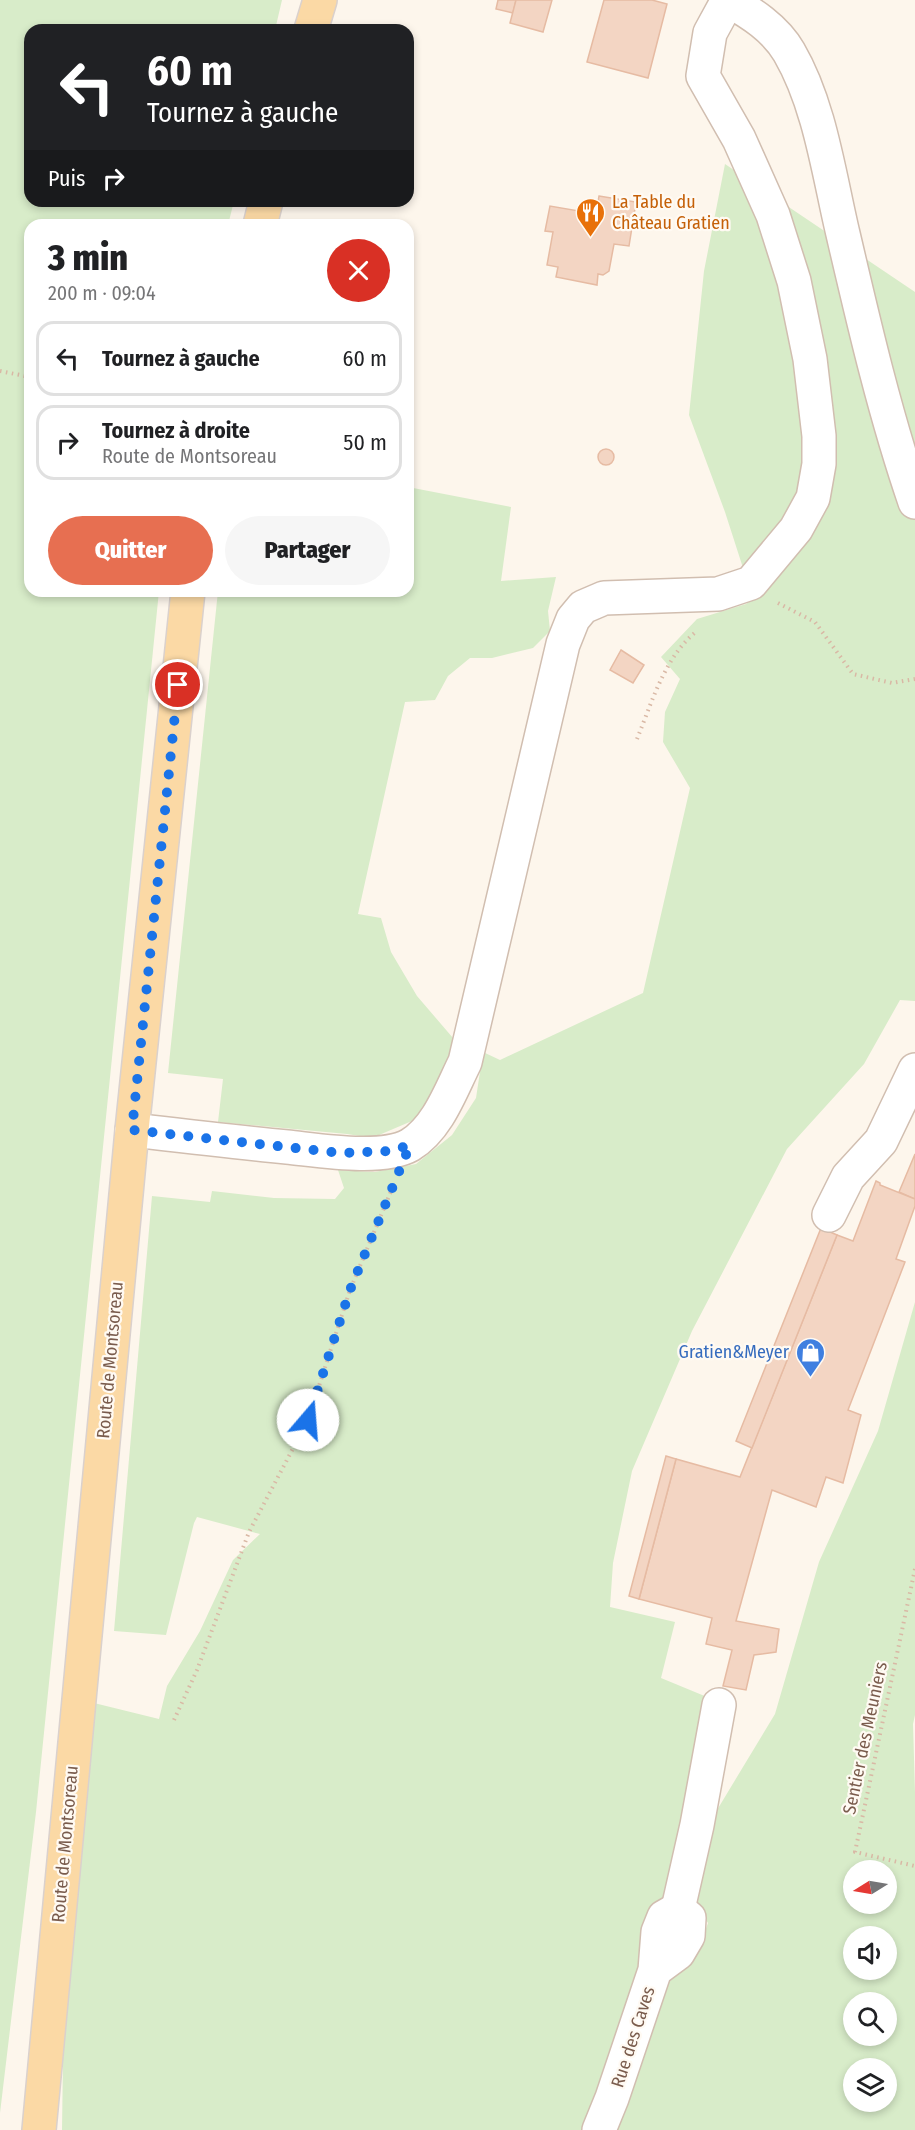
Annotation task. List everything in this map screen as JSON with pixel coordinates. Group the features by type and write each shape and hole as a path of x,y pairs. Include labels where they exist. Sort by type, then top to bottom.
{"main road":[{"path":"313,24 320,0"},
{"name":"Route de Montsoreau","path":"39,2130 132,1130 187,597"}],"street":[{"path":"132,1130 340,1153 390,1151 410,1145 438,1119 465,1062 563,644 573,619 583,607 604,598 718,594 751,583 796,529 813,498 819,464 819,436 810,360 794,281 773,215 739,139 703,76 710,33 728,0 758,17 788,50 803,79 814,112 867,333 902,465 915,502"},
{"path":"829,1215 848,1177 881,1141 915,1070"},
{"name":"Rue des Caves","path":"599,2130 666,1961 688,1936 689,1918 678,1909 697,1825 719,1705"}],"path":[{"path":"0,371 24,375"},
{"path":"776,602 815,622 853,674 892,683 915,679"},
{"path":"637,739 668,665 688,638 704,626"},
{"path":"174,1720 197,1670 249,1532 308,1420 350,1290 410,1145"},
{"name":"Sentier des Meuniers","path":"915,1569 855,1852 915,1866"}],"green space":[{"path":"0,0 282,0 276,24 24,24 24,207 232,207 230,219 24,219 24,597 158,597 36,1812 0,2113"},
{"path":"725,164 915,292 915,1001 900,1000 864,1064 787,1149 692,1331 632,1471 613,1563 610,1607 675,1622 661,1678 707,1697 666,1906 581,2130 62,2130 63,2059 94,1703 159,1719 167,1686 200,1631 233,1560 260,1534 197,1517 166,1635 114,1631 152,1196 210,1202 212,1191 274,1198 335,1199 344,1188 338,1170 375,1172 416,1164 452,1135 476,1098 483,1052 500,1060 643,993 690,788 663,742 665,712 680,679 661,657 697,619 746,604 753,599 725,512 689,415 704,271"},
{"path":"414,488 511,507 501,581 556,577 548,611 550,631 533,648 492,658 470,658 448,676 435,700 405,702 358,914 381,918 391,952 417,996 453,1038 450,1057 419,1118 372,1138 218,1122 223,1079 168,1073 217,597 414,597"},
{"path":"915,1302 915,1715 913,1724 915,2130 613,2130 663,1989 699,1948 708,1923 691,1899 714,1815 775,1714 819,1562 878,1431"}],"building":[{"path":"498,0 516,0 513,13 496,9"},
{"path":"516,0 552,0 543,32 510,23"},
{"path":"604,0 652,0 667,4 648,78 587,62"},
{"name":"La Table du Château Gratien","path":"599,196 636,202 629,246 614,244 609,271 603,275 598,274 597,285 556,277 558,267 547,265 553,232 545,231 550,206 596,214"},
{"path":"606,449 612,451 614,457 612,463 606,465 600,463 598,457 600,451"},
{"path":"621,650 644,665 633,683 610,670"},
{"path":"915,1154 915,1199 899,1192"},
{"path":"876,1181 880,1185 915,1199 915,1206 896,1259 905,1262 848,1410 861,1415 843,1483 826,1477 816,1507 772,1490 736,1621 779,1629 776,1652 754,1655 746,1690 723,1686 732,1650 706,1644 712,1618 639,1599 676,1459 740,1477 837,1235 853,1241"},
{"path":"821,1228 837,1235 752,1448 736,1441"},
{"path":"666,1456 676,1459 639,1599 629,1596"}],"place":[{"name":"La Table du Château Gratien","path":"591,238"},
{"name":"Gratien&Meyer","path":"810,1378"}],"route":[{"path":"178,685 132,1130 340,1153 390,1151 410,1145 350,1290 308,1420"}]}
